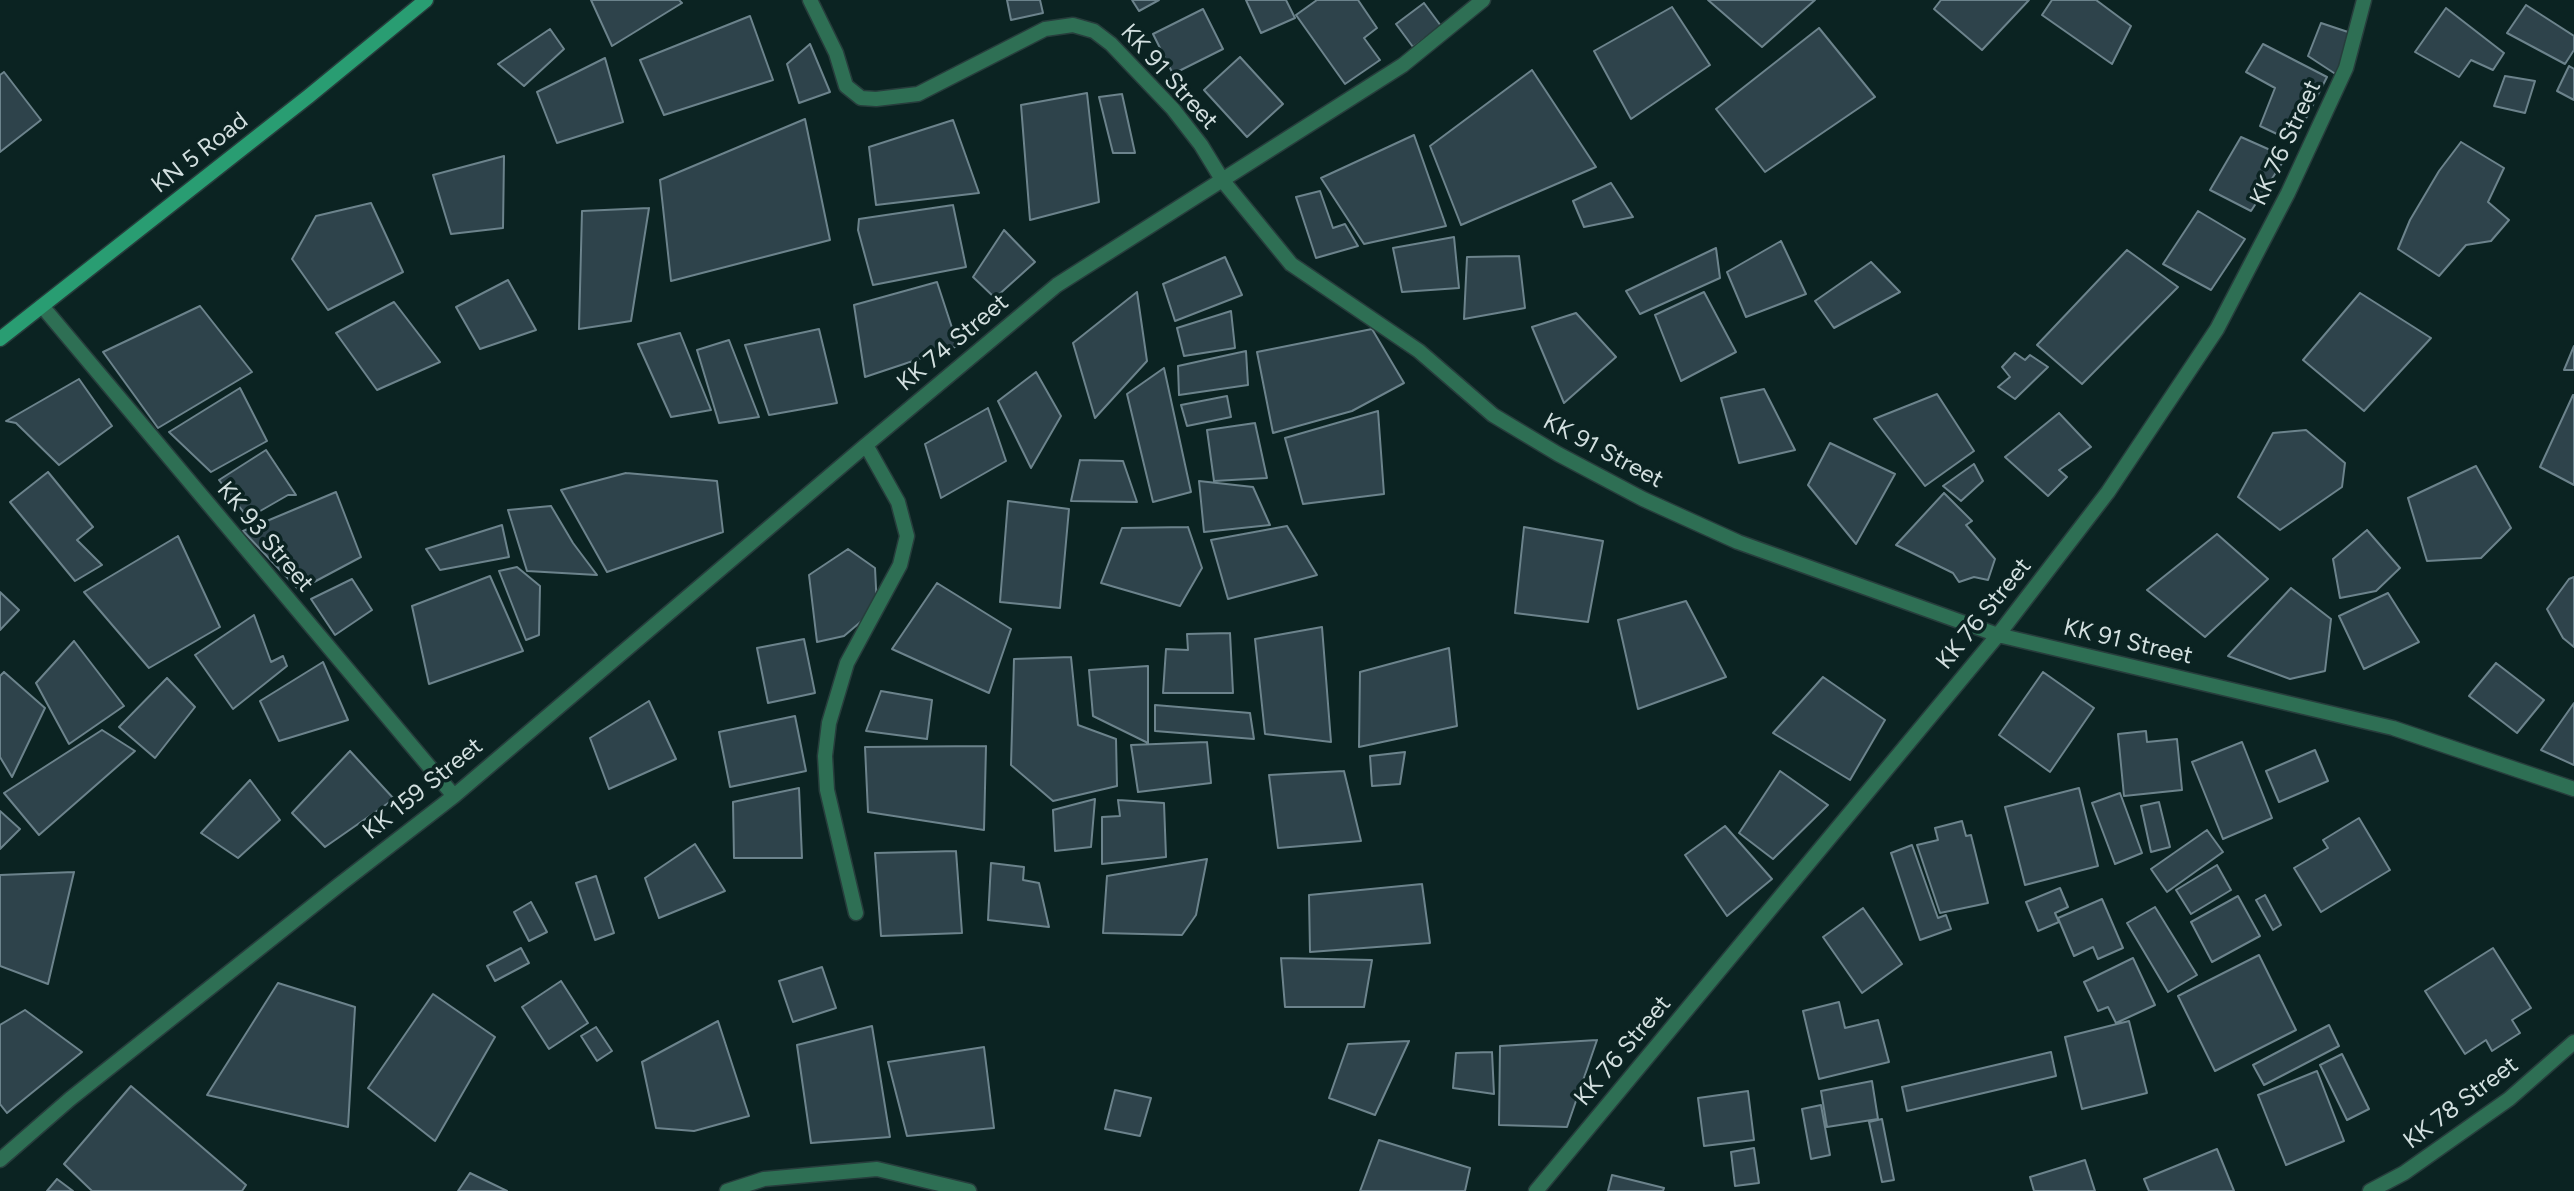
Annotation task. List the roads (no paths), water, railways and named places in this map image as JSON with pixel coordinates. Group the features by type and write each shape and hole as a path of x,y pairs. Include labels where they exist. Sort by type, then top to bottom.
{"main road":[{"name":"KN 5 Road","path":"0,339 309,96 426,0"}],"street":[{"name":"KK 91 Street","path":"810,0 836,53 846,86 861,98 918,94 1045,29 1073,25 1094,31 1111,44 1173,109 1201,145 1223,181 1291,264 1419,351 1493,415 1558,454 1643,499 1738,542 1998,635 2393,728 2574,789"},
{"name":"KK 74 Street","path":"866,445 1056,285 1403,65 1483,0"},
{"name":"KK 76 Street","path":"1536,1191 1998,635 2108,492 2217,329 2288,193 2346,68 2364,0"},
{"name":"KK 93 Street","path":"42,306 454,796"},
{"name":"KK 159 Street","path":"0,1160 70,1099 339,884 454,796 866,445"},
{"path":"856,913 827,790 825,756 829,723 847,663 900,565 907,536 898,502 866,445"},
{"name":"KK 78 Street","path":"2370,1191 2404,1173 2510,1099 2574,1042"},
{"path":"727,1191 764,1179 877,1169 969,1191"}]}
